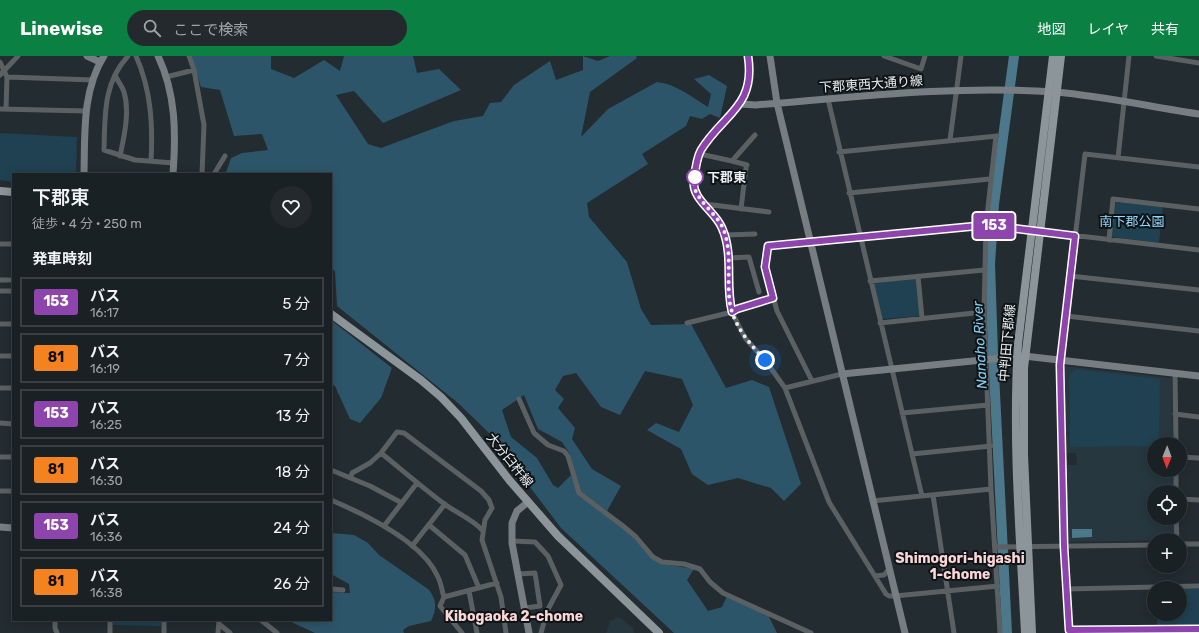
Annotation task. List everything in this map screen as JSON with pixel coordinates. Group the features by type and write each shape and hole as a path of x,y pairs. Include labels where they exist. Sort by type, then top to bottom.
{"main road":[{"name":"中判田下郡線","path":"1032,633 1015,454 1014,412 1040,232 1053,92 1053,56"},
{"name":"中判田下郡線","path":"1021,357 1031,230 1053,92 1061,56"},
{"path":"0,191 12,192"},
{"name":"大分臼杵線","path":"332,315 421,380 441,397 461,418 528,502 585,564 659,633"},
{"name":"中判田下郡線","path":"1023,546 1025,633"}],"street":[{"path":"6,74 18,56"},
{"path":"84,173 86,111 93,80 102,59 87,56"},
{"path":"128,56 114,75 109,86 106,100 104,150 120,156 174,163"},
{"path":"136,56 147,87 151,105 151,161"},
{"path":"158,56 166,77 175,121 173,173"},
{"path":"189,56 194,70 204,125 202,173"},
{"path":"748,56 748,83 741,104 712,136 700,154 694,180 695,192 715,215 725,235 729,258 729,294 732,312 745,338 765,360 785,388 829,502 886,594 889,596 895,596 998,586"},
{"path":"770,56 777,103 904,633"},
{"path":"887,57 921,69 925,56"},
{"path":"950,140 961,56"},
{"path":"1118,158 1129,56"},
{"path":"1156,56 1199,63"},
{"path":"0,62 6,74 6,109"},
{"path":"166,77 194,70"},
{"path":"0,75 6,74 93,80"},
{"path":"114,75 124,92 124,135 120,156"},
{"name":"下郡東西大通り線","path":"741,104 777,103 957,90 1015,90 1053,92"},
{"path":"1053,92 1199,114"},
{"path":"828,99 839,152 922,496"},
{"path":"0,109 86,111"},
{"path":"732,161 755,135"},
{"path":"839,152 997,136 990,179 986,225 984,312 991,446 991,489 997,547 1000,633"},
{"path":"700,154 732,161 747,167 741,209"},
{"path":"1199,167 1085,154 1060,360 1064,546 1069,632 1199,629"},
{"path":"215,173 225,156"},
{"path":"849,194 990,179"},
{"path":"1109,240 1113,199 1199,209"},
{"path":"705,204 769,212"},
{"path":"812,381 777,311 765,267 768,246 986,225 1199,250"},
{"path":"725,235 755,234"},
{"path":"0,244 12,244"},
{"path":"729,258 749,257 759,292"},
{"path":"870,280 984,270"},
{"path":"918,276 922,318"},
{"path":"1070,276 1199,290"},
{"path":"0,280 12,280"},
{"path":"0,291 12,291"},
{"path":"687,323 732,312 737,309 773,298"},
{"path":"880,323 984,312"},
{"path":"1066,316 1199,331"},
{"path":"0,324 12,324"},
{"path":"0,356 12,356"},
{"path":"785,388 842,374 1021,357 1199,376"},
{"path":"1175,373 1176,437"},
{"path":"0,388 12,388"},
{"path":"519,399 534,433 548,445 564,451 568,456 579,493 627,530 653,557 662,562 684,564 700,569 710,582 723,593 811,633"},
{"path":"902,413 988,405"},
{"path":"1175,414 1199,417"},
{"path":"0,423 12,424"},
{"path":"351,477 352,473 370,463 381,453 397,432 404,433 481,491 489,500 492,508 485,520 482,540 501,597 506,633"},
{"path":"912,454 991,446"},
{"path":"381,453 417,483 445,504 478,525 483,531"},
{"path":"0,457 12,457"},
{"path":"1187,457 1199,458"},
{"path":"332,470 351,477 402,503"},
{"path":"384,526 417,483"},
{"path":"872,501 991,489"},
{"path":"0,491 12,491"},
{"path":"933,495 954,633"},
{"path":"1187,499 1199,500"},
{"path":"332,500 363,513 384,526 412,546 428,560 438,577 444,598 440,606 462,633"},
{"path":"528,502 517,511 512,524 512,541 529,633"},
{"path":"412,546 445,504"},
{"path":"429,525 465,555 479,588"},
{"path":"0,527 12,528"},
{"path":"512,541 535,542 548,556 561,585 548,611 541,633"},
{"path":"1187,544 1199,544"},
{"path":"997,547 1147,545"},
{"path":"875,576 884,575 889,569"},
{"path":"518,574 536,573 540,606 525,608"},
{"path":"444,598 497,583"},
{"path":"1067,588 1199,586"},
{"path":"332,589 343,590"},
{"path":"469,591 477,633"},
{"path":"55,621 57,633"},
{"path":"110,621 110,633"},
{"path":"164,621 164,633"},
{"path":"262,621 277,633"},
{"path":"218,633 219,622"},
{"path":"219,622 230,633"}],"shaded area":[{"path":"191,56 271,56 271,69 294,78 324,60 340,71 344,56 413,56 417,73 439,69 461,90 383,123 354,91 336,95 368,144 381,148 454,121 483,116 490,103 501,102 514,85 550,61 556,80 583,70 583,56 598,61 610,56 636,56 637,58 590,92 581,137 608,109 657,82 671,85 708,107 711,94 694,79 709,75 727,86 720,118 710,114 702,119 690,116 686,126 642,154 648,164 587,203 589,217 627,262 641,309 651,325 691,324 726,388 752,380 769,387 801,484 784,501 771,488 738,478 708,485 692,474 681,449 647,430 656,423 679,432 693,405 682,379 645,371 620,415 601,407 576,373 563,376 555,390 564,399 558,408 575,428 572,439 592,469 621,486 607,511 580,491 570,454 562,442 538,429 524,395 502,410 511,437 537,458 553,485 558,488 571,475 578,495 621,527 663,564 694,569 687,580 708,611 722,607 727,596 768,615 777,633 674,633 561,528 489,433 458,403 337,306 335,272 332,268 332,173 225,173 231,158 242,153 268,150 262,134 234,136 220,90 201,87"},
{"path":"332,321 392,368 381,398 360,423 350,419 335,386 332,384"},
{"path":"1064,366 1172,378 1173,437 1147,437 1147,477 1173,477 1174,485 1147,485 1147,525 1174,525 1174,533 1147,533 1147,541 1067,542 1065,465 1077,465 1076,453 1065,453"},
{"path":"1072,529 1092,529 1092,537 1072,538"},
{"path":"332,533 354,535 368,543 379,555 428,589 435,604 431,621 409,626 403,630 404,633 315,633 289,621 332,621 332,592 350,593 349,584 332,575"},
{"path":"619,617 633,628 634,633 606,633 610,621"}],"green space":[{"path":"0,133 77,137 76,173 12,173 12,182 0,180"},
{"name":"南下郡公園","path":"1117,202 1163,207 1159,243 1113,237 1111,235 1115,204"},
{"path":"915,278 917,281 920,316 882,319 873,285 875,282"},
{"path":"1075,369 1160,379 1159,437 1147,437 1147,446 1070,447 1069,376"},
{"path":"1187,589 1199,589 1199,626 1157,627 1157,621 1187,621"},
{"path":"113,621 161,621 161,626 113,625"}],"waterway":[{"name":"Nanaho River","path":"1007,633 990,264 994,204 1014,56"}],"bus line":[{"name":"153","path":"748,56 748,83 741,104 712,136 700,152 694,180 695,192 715,215 722,228 727,243 730,271 729,294 732,312 737,309 773,298 765,267 768,246 987,225 1075,236 1060,365 1064,546 1069,630 1199,629"}],"place":[{"name":"下郡東","path":"695,177"}],"district":[{"name":"Shimogori-higashi 1-chome","path":"960,566"},
{"name":"Kibogaoka 2-chome","path":"514,616"}],"route":[{"path":"695,177 695,192 715,215 722,228 727,243 730,271 729,294 732,312 745,338 765,360"}]}
